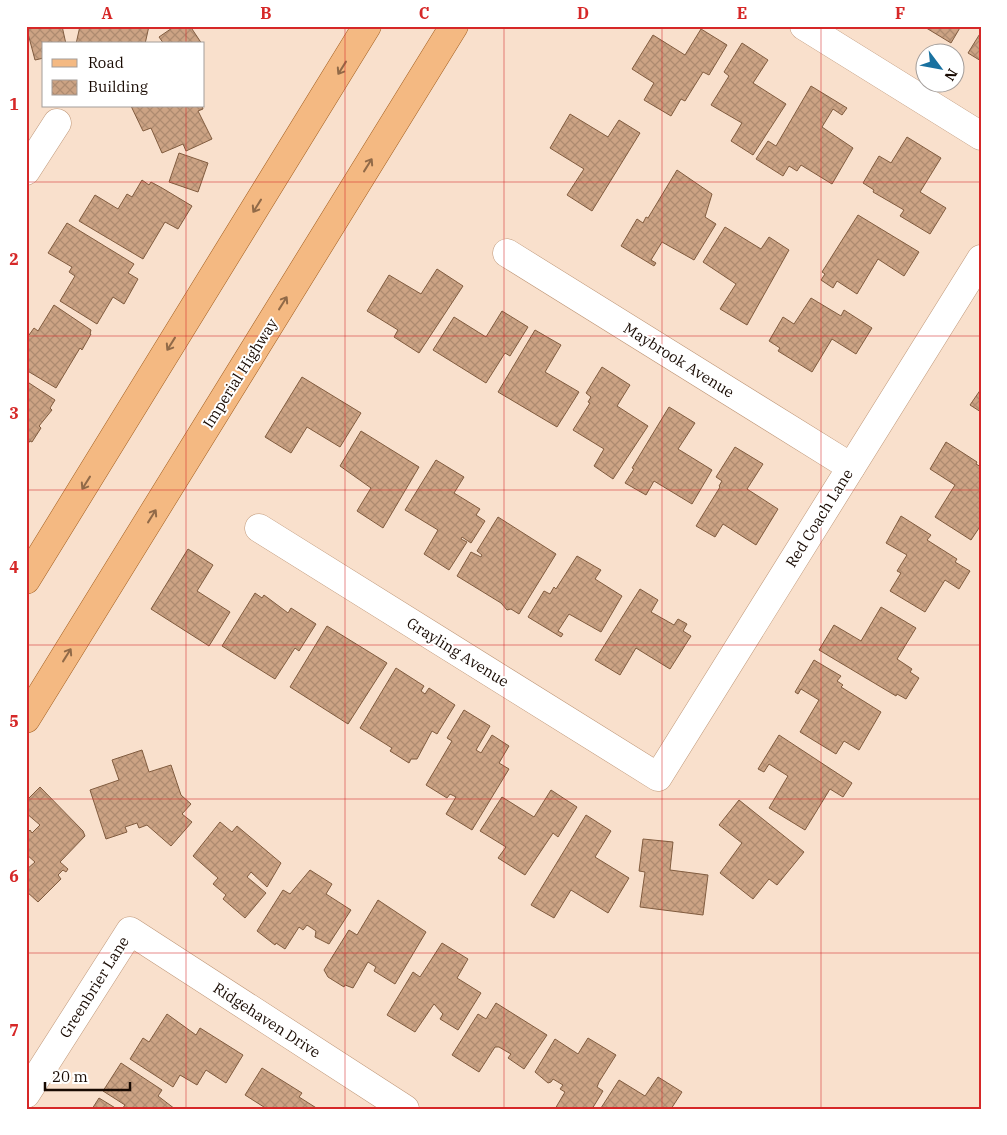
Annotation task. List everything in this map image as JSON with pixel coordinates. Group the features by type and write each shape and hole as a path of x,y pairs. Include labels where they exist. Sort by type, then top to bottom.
{"main road":[{"path":"26,580 368,26"},
{"name":"Imperial Highway","path":"26,719 454,26"}],"street":[{"path":"804,26 981,136"},
{"path":"26,171 57,123"},
{"name":"Maybrook Avenue","path":"507,254 851,467"},
{"name":"Red Coach Lane","path":"658,776 981,259"},
{"name":"Grayling Avenue","path":"259,528 658,776"},
{"name":"Greenbrier Lane","path":"26,1094 130,930"},
{"name":"Ridgehaven Drive","path":"130,930 405,1109"}],"building":[{"path":"26,26 62,26 66,42 42,42 42,58 35,60"},
{"path":"80,26 149,26 145,42 76,42"},
{"path":"175,26 190,26 201,42 163,42 159,37"},
{"path":"923,26 961,26 952,42"},
{"path":"701,29 727,45 709,75 703,72 685,101 681,99 671,116 644,100 654,83 632,69 653,35 685,55"},
{"path":"981,32 981,61 968,53"},
{"path":"742,43 768,60 753,83 786,104 753,155 731,141 742,123 711,105 729,76 724,72"},
{"path":"811,86 847,108 842,115 833,109 822,127 853,148 832,184 801,165 797,171 789,166 783,176 756,159 768,141 776,146"},
{"path":"132,108 203,108 198,111 212,139 186,151 183,144 162,153 151,128 143,131"},
{"path":"570,114 608,137 619,120 640,133 592,211 567,195 584,169 550,148"},
{"path":"907,137 941,158 920,192 946,208 930,234 900,216 904,210 873,192 874,190 863,183 879,156 891,163"},
{"path":"179,153 208,163 198,192 169,182"},
{"path":"677,170 712,194 705,217 716,224 694,260 662,242 651,260 656,263 654,266 621,246 637,219 643,223 646,217 648,218"},
{"path":"142,180 149,185 151,182 192,206 178,229 165,222 143,259 79,221 95,195 118,209 127,194 132,197"},
{"path":"858,215 919,252 904,276 878,259 857,294 837,281 833,288 821,280 825,274 822,272"},
{"path":"67,223 134,264 128,273 138,279 124,304 113,297 97,324 60,301 75,276 69,272 72,267 48,253"},
{"path":"725,227 761,249 769,237 789,250 747,325 720,309 736,284 703,262"},
{"path":"437,269 463,286 419,353 394,337 398,330 367,311 389,275 421,294"},
{"path":"811,298 841,316 844,310 872,328 856,354 832,339 812,372 778,351 780,348 769,341 783,317 794,324"},
{"path":"54,305 91,330 91,334 82,350 80,348 56,388 26,370 26,333 29,335 34,328 38,331"},
{"path":"502,311 528,327 510,356 505,353 486,383 433,350 454,317 486,337"},
{"path":"535,330 561,345 545,372 579,392 557,427 498,392"},
{"path":"602,367 630,385 617,406 648,426 613,479 594,466 604,449 573,430 590,403 588,402 591,397 586,393"},
{"path":"302,377 361,413 340,447 307,427 291,453 265,437"},
{"path":"26,381 55,400 50,408 52,410 39,426 41,428 32,442 30,441 26,446"},
{"path":"981,389 981,412 970,405"},
{"path":"669,407 695,423 678,449 712,470 692,504 654,481 646,495 625,483"},
{"path":"361,431 419,467 383,528 357,511 371,488 340,466"},
{"path":"946,442 977,462 976,464 981,467 981,525 971,540 935,517 955,485 930,469"},
{"path":"735,447 763,464 747,489 778,509 756,545 723,524 715,537 696,526 720,487 722,481 716,477"},
{"path":"436,460 464,477 454,493 480,509 476,515 485,521 471,543 462,537 461,539 467,542 449,570 424,554 438,530 405,510"},
{"path":"901,516 931,535 927,540 957,559 955,562 970,571 959,589 945,580 925,612 890,591 901,573 897,571 907,555 886,543"},
{"path":"498,517 556,554 519,614 511,609 507,610 501,603 457,576 471,552 481,557 482,555 477,551"},
{"path":"188,549 213,565 197,591 230,612 209,646 151,609"},
{"path":"577,556 601,570 595,579 622,596 601,632 569,614 558,631 563,634 561,637 528,617 544,591 550,594 554,587 556,589"},
{"path":"640,589 658,600 651,612 674,625 678,619 687,624 683,631 691,636 670,669 636,648 620,675 595,660"},
{"path":"255,593 262,598 264,595 288,613 291,608 316,624 299,651 295,648 275,679 222,646"},
{"path":"881,607 916,628 897,659 912,669 910,672 919,678 906,699 897,694 896,696 819,650 834,625 861,641"},
{"path":"327,626 387,663 348,724 290,687"},
{"path":"814,660 841,676 837,681 843,685 841,687 881,712 859,750 844,741 836,754 800,732 819,700 801,689 798,694 795,692"},
{"path":"396,668 424,686 421,691 425,694 429,688 455,705 437,734 432,731 417,759 411,759 409,763 390,751 392,748 360,728"},
{"path":"464,710 490,726 476,750 481,753 492,735 509,746 499,763 509,769 472,830 446,814 456,797 450,794 447,798 426,785 452,741 447,738"},
{"path":"779,735 852,783 843,797 830,789 805,830 769,808 788,776 769,764 764,772 758,769"},
{"path":"142,750 149,772 171,765 181,795 191,804 182,814 192,822 171,846 147,825 139,828 137,823 125,827 127,832 106,839 90,790 119,780 112,760"},
{"path":"40,787 83,831 85,836 60,862 68,869 66,872 63,870 58,875 61,879 38,902 26,891 26,870 35,862 26,854 26,834 30,830 32,833 40,825 26,813 26,801"},
{"path":"551,790 577,807 558,837 553,833 525,875 498,858 506,847 480,831 502,797 534,817"},
{"path":"739,800 804,852 777,885 769,879 753,899 720,873 742,843 719,825"},
{"path":"586,815 611,831 595,857 629,878 608,913 571,890 554,918 531,905"},
{"path":"220,822 232,832 237,826 281,863 267,887 251,872 247,877 266,893 245,918 223,899 226,895 213,884 218,878 193,856"},
{"path":"643,839 673,842 670,870 708,875 703,915 640,907 645,872 639,871"},
{"path":"310,870 332,884 326,894 351,910 329,944 315,937 316,931 307,925 303,930 299,927 285,949 276,943 275,945 257,931 283,890 290,894"},
{"path":"378,900 426,932 395,984 374,971 376,967 368,962 353,988 345,985 344,987 328,977 324,970 349,930 357,935"},
{"path":"442,943 468,959 457,978 481,993 458,1030 440,1019 443,1014 434,1004 415,1032 387,1015 413,972 420,977"},
{"path":"496,1003 547,1035 524,1069 508,1058 511,1054 499,1047 495,1047 479,1072 452,1055 478,1014 486,1019"},
{"path":"167,1014 196,1035 200,1028 243,1055 226,1083 206,1070 197,1085 180,1075 173,1087 130,1059 143,1038 149,1042"},
{"path":"588,1038 616,1055 597,1087 603,1091 592,1109 555,1109 565,1092 560,1089 563,1085 553,1079 548,1083 535,1072 555,1039 578,1054"},
{"path":"121,1063 162,1090 158,1096 175,1109 122,1109 125,1105 103,1091"},
{"path":"262,1068 302,1093 299,1097 318,1109 267,1109 245,1095"},
{"path":"658,1077 682,1092 671,1109 601,1108 619,1080 645,1096"},
{"path":"99,1098 117,1109 92,1109"}]}
